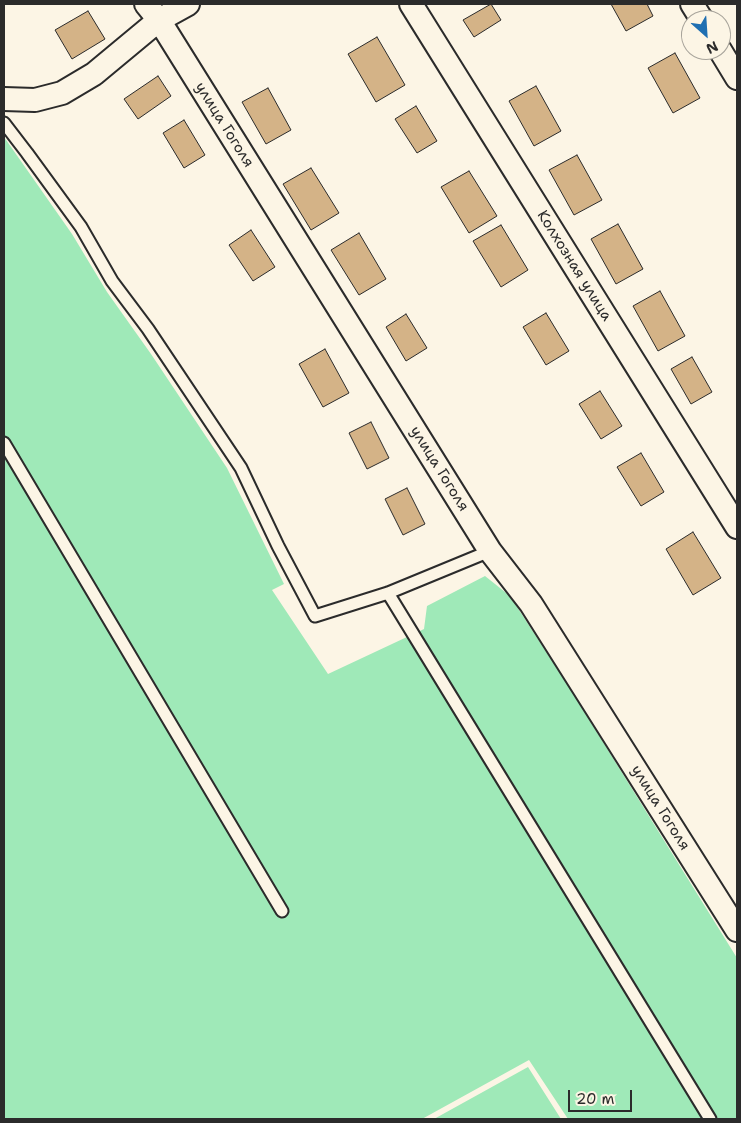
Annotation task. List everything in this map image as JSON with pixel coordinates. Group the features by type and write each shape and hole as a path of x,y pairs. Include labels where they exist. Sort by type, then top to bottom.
{"street":[{"path":"4,99 35,100 62,93 94,74 152,12 188,4"},
{"name":"Колхозная улица","path":"411,4 737,527"},
{"name":"улица Гоголя","path":"152,12 490,551 531,604 737,930"},
{"path":"726,60 737,78"}],"lane":[{"path":"4,123 81,227 112,281 148,330 241,468 278,546 315,616 388,593 490,551"},
{"path":"4,444 282,911"},
{"path":"388,593 710,1119"}],"green space":[{"path":"4,137 72,234 107,292 227,468 284,584 272,590 328,674 424,629 427,606 485,576 510,596 567,684 737,958 737,1119 568,1119 529,1060 422,1119 4,1119"},
{"path":"528,1067 561,1119 434,1119"}],"building":[{"path":"491,4 501,20 474,37 463,20"},
{"path":"611,4 647,4 653,16 626,31"},
{"path":"88,11 105,39 72,59 55,30"},
{"path":"377,37 405,85 376,102 348,54"},
{"path":"675,53 700,98 673,113 648,68"},
{"path":"158,76 171,96 138,119 124,99"},
{"path":"536,86 561,131 534,146 509,101"},
{"path":"268,88 291,130 266,144 242,102"},
{"path":"416,106 437,141 417,153 395,119"},
{"path":"184,120 205,155 184,168 163,133"},
{"path":"577,155 602,200 574,215 549,170"},
{"path":"311,168 339,213 311,230 283,184"},
{"path":"469,171 497,216 469,233 441,187"},
{"path":"618,224 643,269 616,284 591,239"},
{"path":"501,225 528,270 501,287 473,241"},
{"path":"251,230 275,267 253,281 229,245"},
{"path":"359,233 386,279 359,295 331,250"},
{"path":"660,291 685,336 658,351 633,306"},
{"path":"546,313 569,351 546,365 523,327"},
{"path":"406,314 427,348 406,361 386,327"},
{"path":"325,349 349,393 323,407 299,364"},
{"path":"692,357 712,392 691,404 671,369"},
{"path":"600,391 622,426 601,439 579,404"},
{"path":"371,422 389,458 367,469 349,433"},
{"path":"641,453 664,492 641,506 617,467"},
{"path":"407,488 425,524 403,535 385,499"},
{"path":"693,532 721,578 693,595 666,549"}]}
